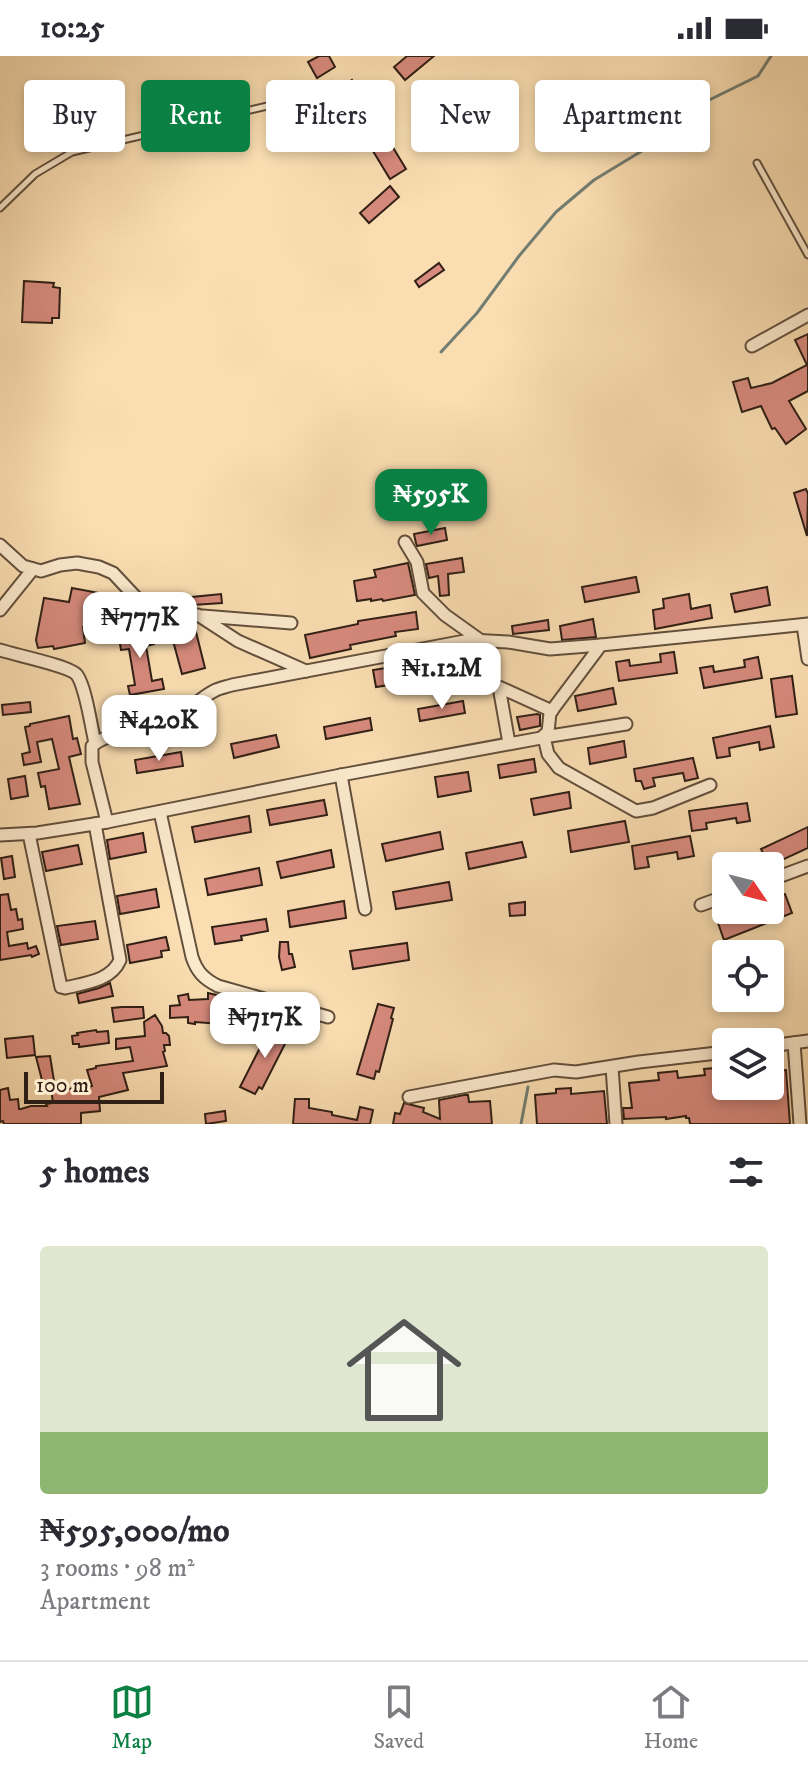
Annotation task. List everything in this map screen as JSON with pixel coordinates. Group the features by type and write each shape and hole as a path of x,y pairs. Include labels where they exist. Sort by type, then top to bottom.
{"street":[{"path":"752,346 808,315"},
{"path":"405,542 417,562 423,593 445,615 481,641"},
{"path":"0,545 23,566 41,571 77,563 113,573 143,605 170,618 198,615 291,623"},
{"path":"0,610 33,569"},
{"path":"198,615 238,641 306,671"},
{"path":"95,743 167,722 182,715 215,690 470,640 550,649 806,624 808,659"},
{"path":"544,737 552,711 601,645"},
{"path":"0,650 64,667 77,675 83,691 95,743 91,751 92,762 120,960 107,976 61,987 29,834"},
{"path":"509,743 499,687 552,711"},
{"path":"0,835 29,834 101,823 509,743 626,724"},
{"path":"544,737 548,754 559,768 636,811 653,808 710,785"},
{"path":"341,775 365,909"},
{"path":"160,812 197,971 218,986 328,1017"},
{"path":"784,875 808,866"},
{"path":"701,905 712,901"},
{"path":"784,1044 808,1041"},
{"path":"794,1043 804,1099 800,1124"},
{"path":"409,1097 554,1070 576,1072 712,1054"},
{"path":"612,1067 616,1124"}],"lane":[{"path":"0,208 35,174 72,152 266,106"},
{"path":"757,163 808,255"}],"building":[{"path":"319,56 329,56 335,67 317,78 308,62"},
{"path":"407,56 434,56 405,80 394,67"},
{"path":"395,151 406,169 390,179 374,152"},
{"path":"390,186 399,197 369,223 360,213"},
{"path":"439,263 444,270 419,287 415,281"},
{"path":"24,281 54,283 53,287 60,288 59,318 52,318 52,323 22,322"},
{"path":"808,334 808,391 789,401 806,429 786,444 775,428 772,429 761,406 742,412 733,382 748,378 751,388 772,383 807,365 795,340"},
{"path":"806,489 808,494 807,536 794,493"},
{"path":"445,528 447,540 417,546 414,534"},
{"path":"462,558 464,572 448,574 449,595 440,596 438,576 429,578 426,564"},
{"path":"408,563 415,595 383,601 357,601 354,581 376,577 374,570"},
{"path":"636,577 639,592 585,602 582,587"},
{"path":"767,587 770,605 735,612 731,594"},
{"path":"72,588 99,593 92,625 83,627 85,643 54,649 53,646 38,648 36,640 44,598 69,602"},
{"path":"221,594 222,603 193,605 192,597"},
{"path":"689,594 691,609 710,605 712,618 655,629 653,610 664,608 663,599"},
{"path":"416,612 418,629 395,632 396,636 350,645 351,649 310,658 305,635 358,624 358,621"},
{"path":"134,614 137,635 152,632 154,644 146,646 152,681 162,679 164,689 130,695 128,686 135,685 129,649 121,650 119,638 131,636 127,615"},
{"path":"593,619 596,637 562,640 560,626"},
{"path":"548,620 549,630 513,634 512,626"},
{"path":"194,624 205,668 182,674 169,626"},
{"path":"674,652 677,673 619,681 616,662 629,660 630,666 661,662 660,654"},
{"path":"758,657 762,678 704,688 700,668 713,666 714,672 745,667 744,660"},
{"path":"399,666 402,683 376,687 373,670"},
{"path":"792,676 797,714 776,717 771,679"},
{"path":"613,688 616,704 578,711 575,696"},
{"path":"463,701 465,713 420,721 418,709"},
{"path":"30,702 31,712 3,715 2,705"},
{"path":"540,715 540,726 520,730 517,717"},
{"path":"69,716 73,739 77,738 81,754 69,757 80,804 49,809 45,786 41,787 38,773 59,769 52,739 37,742 41,762 24,765 22,754 30,752 25,727"},
{"path":"370,718 372,730 326,739 324,727"},
{"path":"770,726 774,747 760,750 759,742 729,748 730,756 717,758 713,738"},
{"path":"276,735 279,747 234,758 231,744"},
{"path":"624,741 626,757 590,764 588,748"},
{"path":"181,752 183,766 137,773 135,760"},
{"path":"693,758 698,778 685,781 683,773 653,778 655,786 644,789 641,781 636,781 634,769"},
{"path":"534,759 536,772 500,778 498,765"},
{"path":"468,772 471,791 438,797 435,777"},
{"path":"25,776 28,796 11,799 8,779"},
{"path":"569,792 571,808 534,815 531,799"},
{"path":"324,800 327,815 270,825 267,810"},
{"path":"747,803 750,821 737,823 736,818 706,823 707,829 692,831 689,811"},
{"path":"249,816 251,832 195,842 192,827"},
{"path":"625,821 629,842 571,852 568,831"},
{"path":"808,827 808,848 784,859 784,852 762,852 761,849"},
{"path":"440,832 443,849 386,861 382,844"},
{"path":"143,833 146,852 110,859 107,840"},
{"path":"690,836 694,856 678,859 677,852 647,857 649,867 635,869 632,846"},
{"path":"522,842 526,857 469,869 466,853"},
{"path":"78,845 82,864 46,871 42,852"},
{"path":"331,850 334,867 281,878 277,862"},
{"path":"12,856 15,877 4,879 1,858"},
{"path":"259,868 262,885 208,895 205,879"},
{"path":"449,882 452,900 396,909 393,892"},
{"path":"156,889 159,907 120,914 117,896"},
{"path":"8,894 11,910 16,909 23,929 7,932 9,946 27,943 28,949 36,946 39,954 0,960 0,895"},
{"path":"784,894 792,913 784,916"},
{"path":"344,901 346,918 290,927 288,911"},
{"path":"525,902 525,915 510,916 509,904"},
{"path":"266,919 268,931 241,936 242,940 215,944 212,927"},
{"path":"95,921 98,939 61,945 57,926"},
{"path":"718,924 764,924 724,940"},
{"path":"166,937 169,950 161,951 162,957 130,963 127,945"},
{"path":"280,942 288,942 295,967 282,970"},
{"path":"407,943 409,960 353,969 350,951"},
{"path":"110,983 113,996 79,1003 77,994"},
{"path":"208,993 221,996 220,1011 238,1009 239,1016 221,1018 221,1024 188,1023 188,1017 170,1018 170,1006 180,1005 178,996 188,994 189,1000 208,999"},
{"path":"378,1004 394,1008 379,1072 376,1071 374,1079 357,1074"},
{"path":"143,1007 144,1018 114,1022 112,1008"},
{"path":"155,1015 163,1033 169,1036 170,1045 164,1045 163,1052 167,1066 123,1073 128,1090 99,1097 100,1111 81,1113 81,1124 0,1122 0,1090 8,1088 10,1100 18,1099 21,1109 53,1103 51,1088 63,1085 64,1090 75,1090 92,1086 87,1070 133,1061 130,1047 116,1049 116,1039 145,1036 144,1022"},
{"path":"272,1024 287,1031 283,1038 287,1040 262,1089 259,1087 255,1094 240,1087"},
{"path":"96,1030 108,1031 109,1043 79,1047 79,1044 73,1044 72,1036"},
{"path":"33,1036 35,1055 7,1058 5,1039"},
{"path":"50,1056 54,1081 43,1084 36,1057"},
{"path":"712,1068 712,1100 784,1100 786,1070 790,1124 690,1124 686,1116 624,1119 623,1108 632,1108 629,1083 659,1080 658,1073 677,1071 678,1078 705,1075 704,1069"},
{"path":"571,1088 571,1094 604,1091 607,1124 537,1124 535,1095"},
{"path":"468,1095 469,1102 490,1101 492,1124 393,1124 395,1113 400,1114 404,1103 424,1108 423,1112 440,1119 439,1100"},
{"path":"295,1099 309,1099 309,1108 357,1120 360,1107 373,1110 370,1124 293,1124"},
{"path":"225,1111 226,1121 206,1124 205,1114"}],"waterway":[{"path":"441,352 477,313 556,212 594,180 650,146 697,106 758,76 771,56"},
{"path":"521,1124 528,1087"}]}
